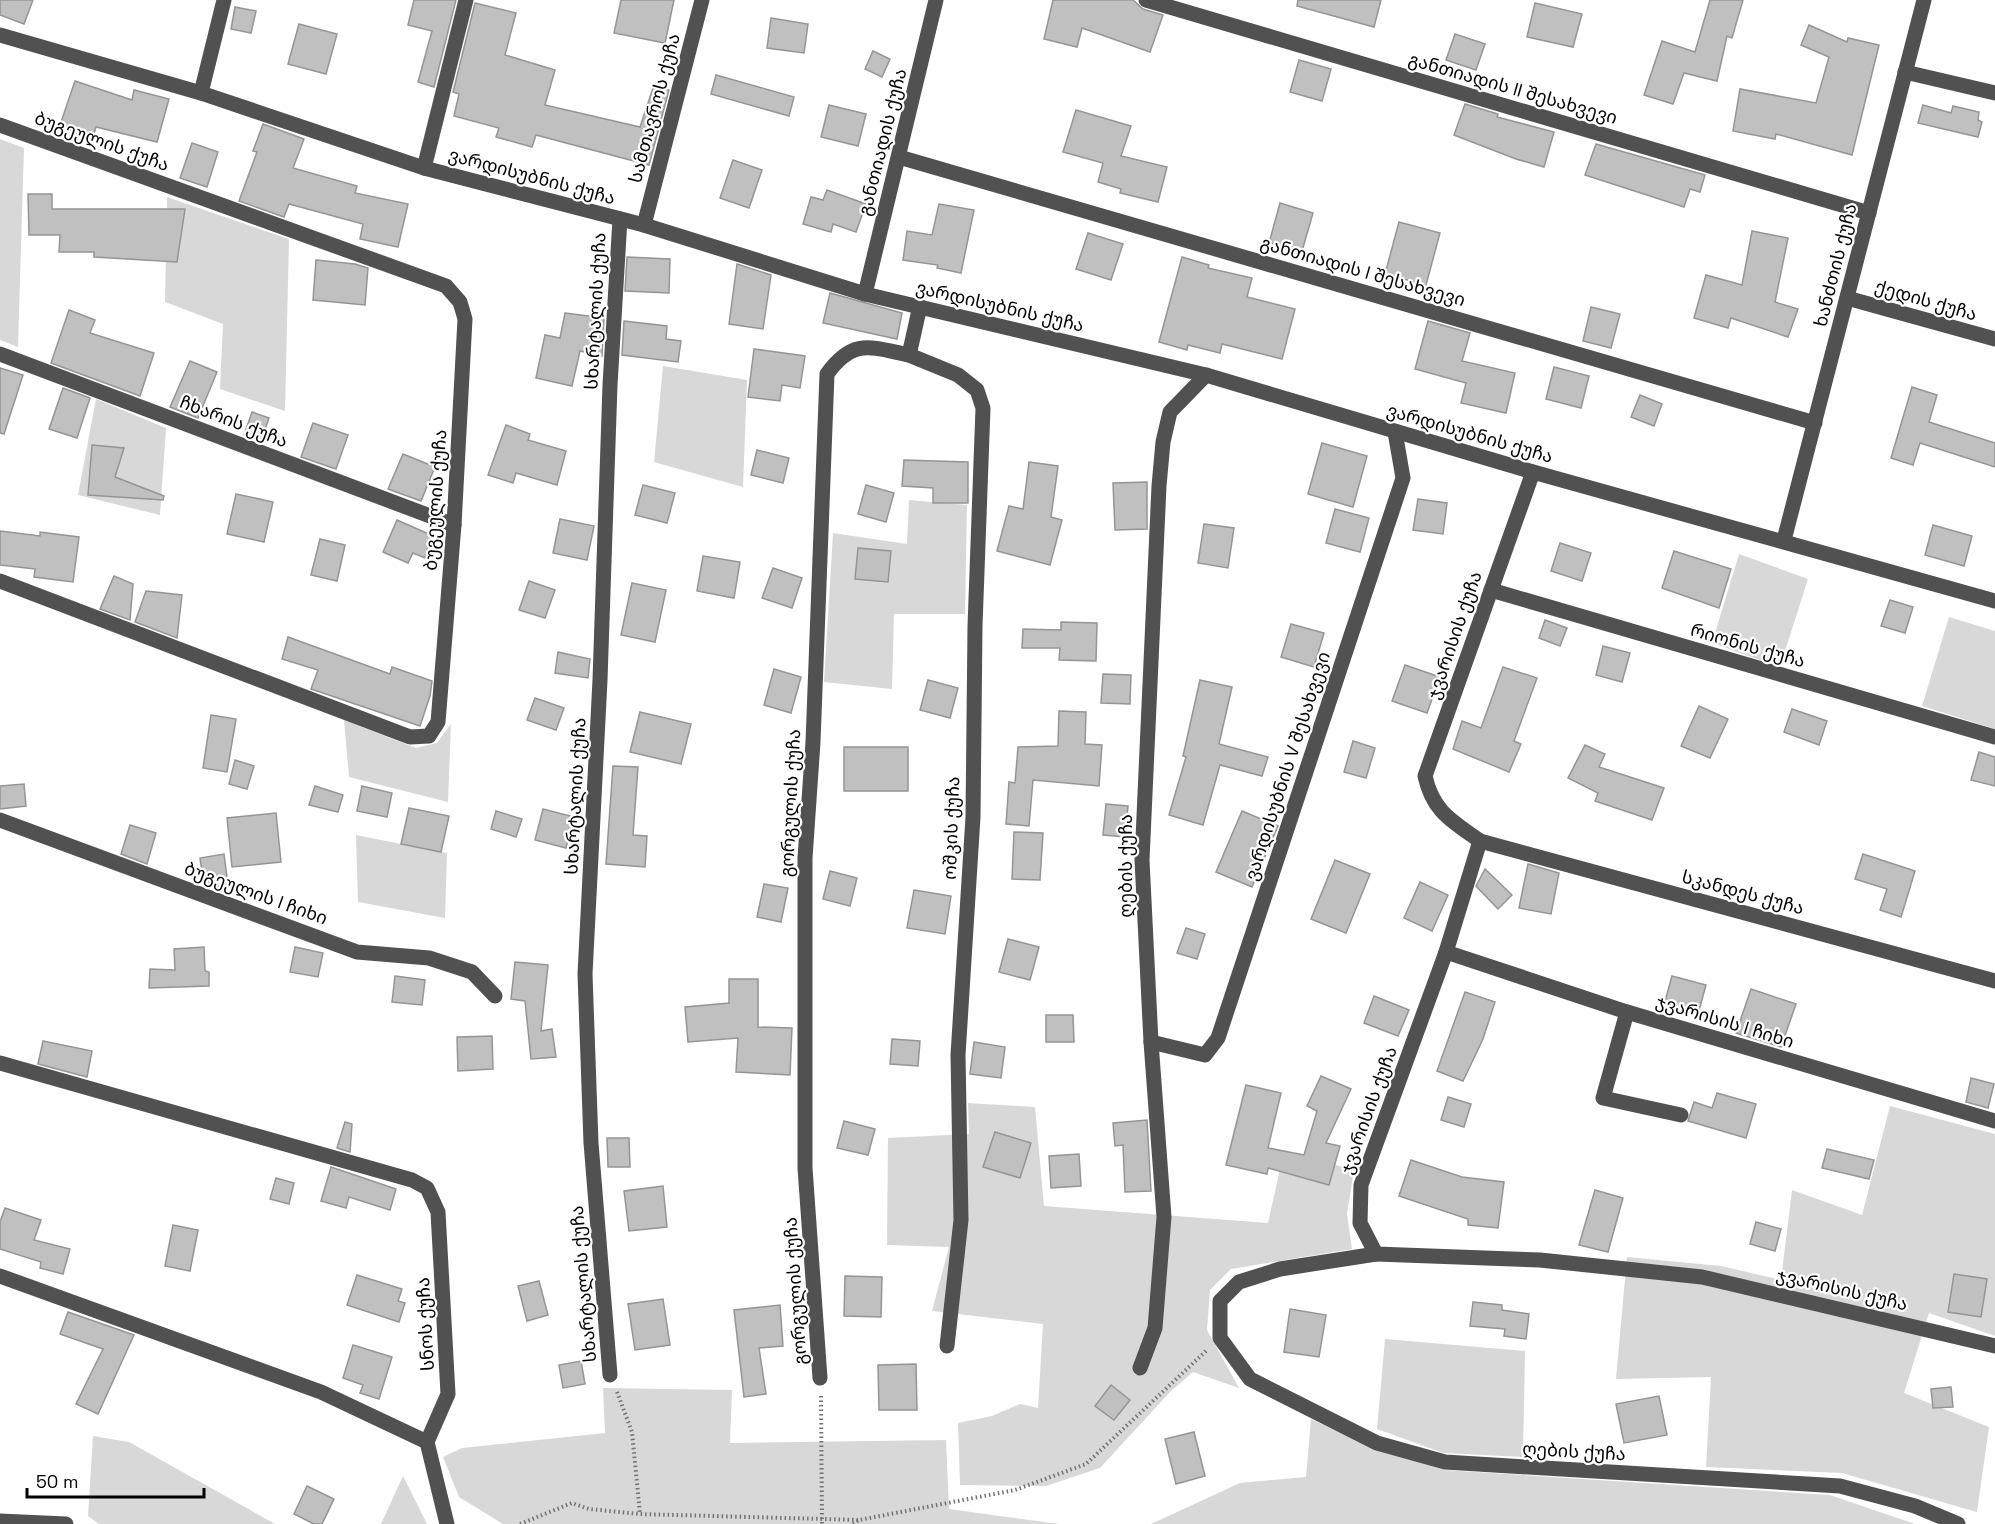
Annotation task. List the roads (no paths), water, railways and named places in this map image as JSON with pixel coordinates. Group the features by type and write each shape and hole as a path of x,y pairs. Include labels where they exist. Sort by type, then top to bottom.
{"street":[{"path":"201,93 224,0"},
{"path":"424,168 466,0"},
{"name":"სამთავროს ქუჩა","path":"644,225 702,0"},
{"name":"განთიადის ქუჩა","path":"865,294 936,0"},
{"name":"განთიადის II შესახვევი","path":"1146,0 1869,213"},
{"name":"ხანძთის ქუჩა","path":"1784,540 1923,0"},
{"name":"ვარდისუბნის ქუჩა","path":"0,35 201,93 424,168 644,225 865,294 1206,375 1533,472 1784,540 1995,601"},
{"path":"1905,72 1995,93"},
{"name":"ბუგეულის ქუჩა","path":"0,125 446,286 460,302 465,319 454,525 438,722 429,736 410,737 0,581"},
{"name":"განთიადის I შესახვევი","path":"899,157 1815,423"},
{"name":"სხარტალის ქუჩა","path":"610,1375 591,1143 585,974 600,680 610,385 620,219"},
{"name":"ქედის ქუჩა","path":"1847,298 1995,339"},
{"path":"909,355 920,306"},
{"name":"გორგულის ქუჩა","path":"820,1378 805,1168 805,858 813,742 827,374 839,357 862,346 909,355"},
{"name":"ჩხარის ქუჩა","path":"0,354 454,525"},
{"name":"ოშკის ქუჩა","path":"909,355 958,375 977,390 983,408 975,626 973,817 958,1055 961,1220 947,1346"},
{"name":"ღების ქუჩა","path":"1140,1368 1155,1328 1164,1217 1151,1042 1142,860 1159,486 1163,442 1170,412 1206,375"},
{"name":"ვარდისუბნის V შესახვევი","path":"1151,1042 1205,1055 1218,1038 1403,478 1395,432"},
{"name":"ჯვარისის ქუჩა","path":"1533,472 1425,776 1429,795 1441,813 1480,841 1446,952 1361,1185 1360,1223 1376,1254 1540,1260 1702,1277 1995,1346"},
{"name":"რიონის ქუჩა","path":"1491,590 1995,737"},
{"name":"ბუგეულის I ჩიხი","path":"0,819 357,952 429,958 471,972 495,996"},
{"name":"სკანდეს ქუჩა","path":"1480,841 1995,981"},
{"name":"ჯვარისის I ჩიხი","path":"1446,952 1627,1012 1995,1121"},
{"path":"1627,1012 1603,1098 1681,1115"},
{"name":"სნოს ქუჩა","path":"0,1063 412,1180 427,1188 438,1212 448,1394 427,1442"},
{"name":"ღების ქუჩა","path":"1376,1254 1280,1269 1239,1282 1220,1301 1220,1338 1250,1379 1377,1443 1445,1462 1840,1486 1915,1506 1958,1524"},
{"path":"0,1276 321,1392 427,1442 447,1524"},
{"path":"0,1521 66,1524"}]}
